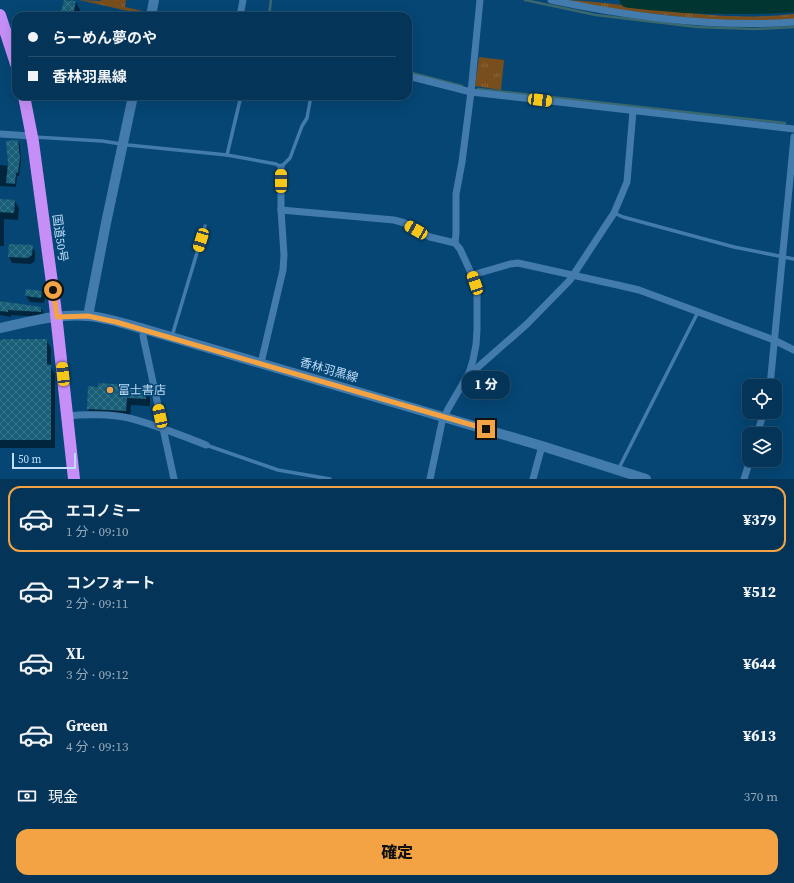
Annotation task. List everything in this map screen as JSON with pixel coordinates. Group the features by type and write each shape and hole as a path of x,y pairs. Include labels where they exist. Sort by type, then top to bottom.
{"highway":[{"path":"5,26 12,50"},
{"name":"国道50号","path":"25,100 32,136 57,317 74,479"}],"main road":[{"path":"152,12 154,0"},
{"path":"88,316 132,100"},
{"name":"香林羽黒線","path":"0,328 57,317 88,316 102,318 172,337 542,446 646,479"}],"street":[{"path":"241,12 243,0"},
{"path":"455,243 456,194 462,162 471,92 480,0"},
{"path":"551,0 596,10 712,23 762,24 794,22"},
{"path":"412,77 471,92 794,129"},
{"path":"469,373 527,324 574,275 614,213 627,182 633,111"},
{"path":"0,134 32,136"},
{"path":"771,379 794,137"},
{"path":"261,363 283,270 284,255 281,210 281,167"},
{"path":"281,210 394,220 430,237 455,243 460,249 472,275 477,293 476,345 469,373 444,417 430,479"},
{"path":"472,275 518,263 639,290 774,340 794,350"},
{"path":"144,329 143,336 174,479"},
{"path":"67,416 118,416 128,418 163,428 206,445"},
{"path":"533,479 542,446"},
{"path":"744,479 748,467"}],"lane":[{"path":"227,155 240,100"},
{"path":"32,136 102,141 227,155 276,164 281,167 290,158 302,126 307,118 310,100"},
{"path":"614,213 623,218 734,247 794,259"},
{"path":"172,337 205,226"},
{"path":"618,470 698,312"},
{"path":"206,445 278,470 328,479"}],"green space":[{"path":"79,0 126,0 125,7 147,12 133,12"},
{"path":"560,0 600,2 678,12 716,15 775,16 794,14 794,19 764,21 708,20 595,7"},
{"path":"479,57 504,60 501,90 475,86"}],"building":[{"path":"64,0 76,1 74,12 61,12"},
{"path":"18,140 20,158 15,184 6,183 8,163 6,141"},
{"path":"0,199 15,200 14,213 0,212"},
{"path":"9,244 33,245 32,255 28,258 8,257"},
{"path":"26,289 42,291 41,298 25,296"},
{"path":"0,301 41,307 41,312 0,311"},
{"path":"47,339 47,364 51,365 51,440 0,440 0,340"},
{"path":"98,383 146,388 146,399 127,398 126,411 87,409 88,386 98,387"}],"waterway":[{"path":"270,12 271,0"},
{"path":"525,0 596,15 697,27 755,29 794,27"},
{"path":"627,0 710,6 794,5"},
{"path":"412,73 462,86"},
{"path":"478,89 785,123"}],"place":[{"name":"富士書店","path":"110,390"}],"route":[{"path":"53,290 57,317 80,315 102,318 486,429"}]}
